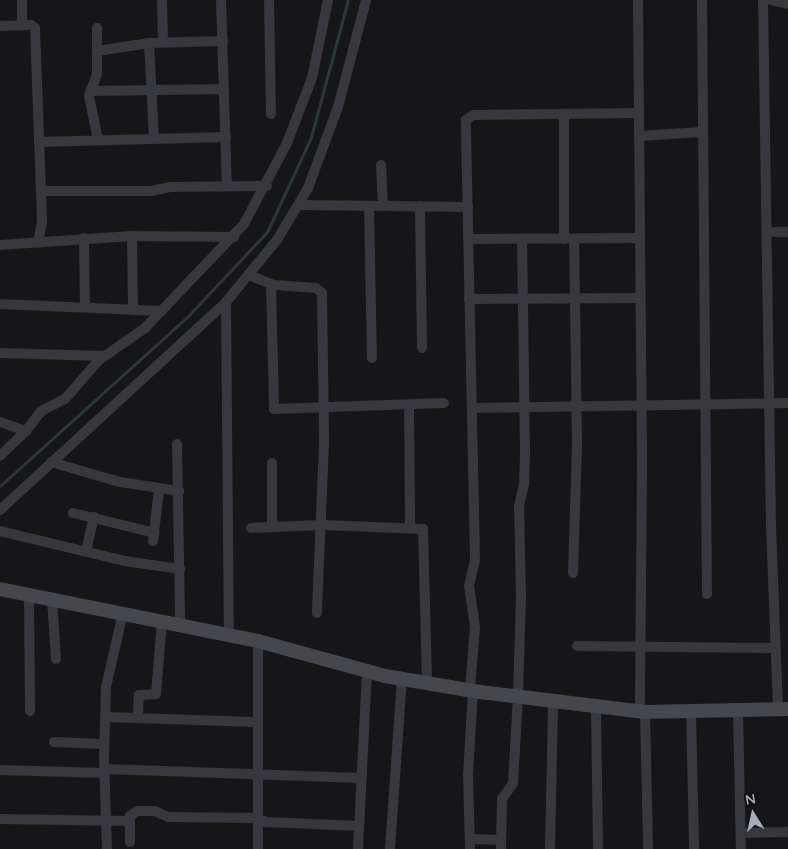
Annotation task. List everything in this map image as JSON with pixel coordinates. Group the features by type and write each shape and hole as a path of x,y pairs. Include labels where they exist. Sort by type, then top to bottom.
{"street":[{"path":"22,0 22,25"},
{"path":"162,0 163,42"},
{"path":"221,0 227,186"},
{"path":"269,0 271,114"},
{"path":"0,456 26,431 41,411 65,398 105,356 137,335 234,237 267,186 312,78 328,0"},
{"path":"0,510 226,302 249,275 299,205 338,107 366,0"},
{"path":"638,0 638,238 641,405 640,647 648,849"},
{"path":"702,0 707,594"},
{"path":"0,589 258,641 402,679 471,690 643,712 783,709 775,648 763,0"},
{"path":"772,0 788,4"},
{"path":"0,26 22,25 35,28 42,221 38,243"},
{"path":"97,28 97,74 90,91 89,104 98,140"},
{"path":"97,51 149,42 223,41"},
{"path":"149,42 154,139"},
{"path":"90,91 224,89"},
{"path":"522,239 524,479 519,506 521,598 513,778 502,799 501,844 470,844 468,775 475,627 469,586 475,560 468,239 468,116 639,112"},
{"path":"564,114 569,239 574,298 576,406 573,573"},
{"path":"639,136 703,132"},
{"path":"39,142 226,137"},
{"path":"381,166 383,206"},
{"path":"41,191 151,191 170,187 267,186"},
{"path":"299,205 468,207"},
{"path":"368,206 372,358"},
{"path":"420,206 422,348"},
{"path":"767,232 788,232"},
{"path":"0,245 132,236 234,237"},
{"path":"132,236 132,310"},
{"path":"84,238 85,307"},
{"path":"468,239 638,238"},
{"path":"249,275 271,284 316,288 321,291 324,410 322,525 317,612"},
{"path":"271,284 272,407 280,411 324,410 444,403"},
{"path":"470,299 640,298"},
{"path":"226,302 229,635"},
{"path":"0,304 162,311"},
{"path":"0,353 105,356"},
{"path":"472,408 788,403"},
{"path":"409,405 410,527"},
{"path":"0,422 26,431"},
{"path":"177,444 180,624"},
{"path":"51,462 120,482 159,490 179,491"},
{"path":"272,463 272,527"},
{"path":"73,513 94,517 154,537 159,490"},
{"path":"86,552 94,517"},
{"path":"251,528 322,525 421,528 424,534 427,683"},
{"path":"0,531 86,552 180,569"},
{"path":"29,595 30,711"},
{"path":"52,599 56,659"},
{"path":"107,849 104,744 108,668 123,613"},
{"path":"138,718 139,696 156,694 162,621"},
{"path":"258,641 256,722 256,818 258,849"},
{"path":"577,646 775,648"},
{"path":"358,849 366,671"},
{"path":"390,849 402,679"},
{"path":"550,849 553,701"},
{"path":"596,706 598,849"},
{"path":"738,711 741,849"},
{"path":"691,712 694,849"},
{"path":"105,717 256,722"},
{"path":"54,742 104,744"},
{"path":"0,770 256,772 361,778"},
{"path":"130,842 132,812 149,810 168,817 256,818 266,822 359,826"},
{"path":"0,819 130,821"},
{"path":"741,832 788,832"}],"waterway":[{"path":"0,486 188,316 267,232 311,137 348,0"}]}
